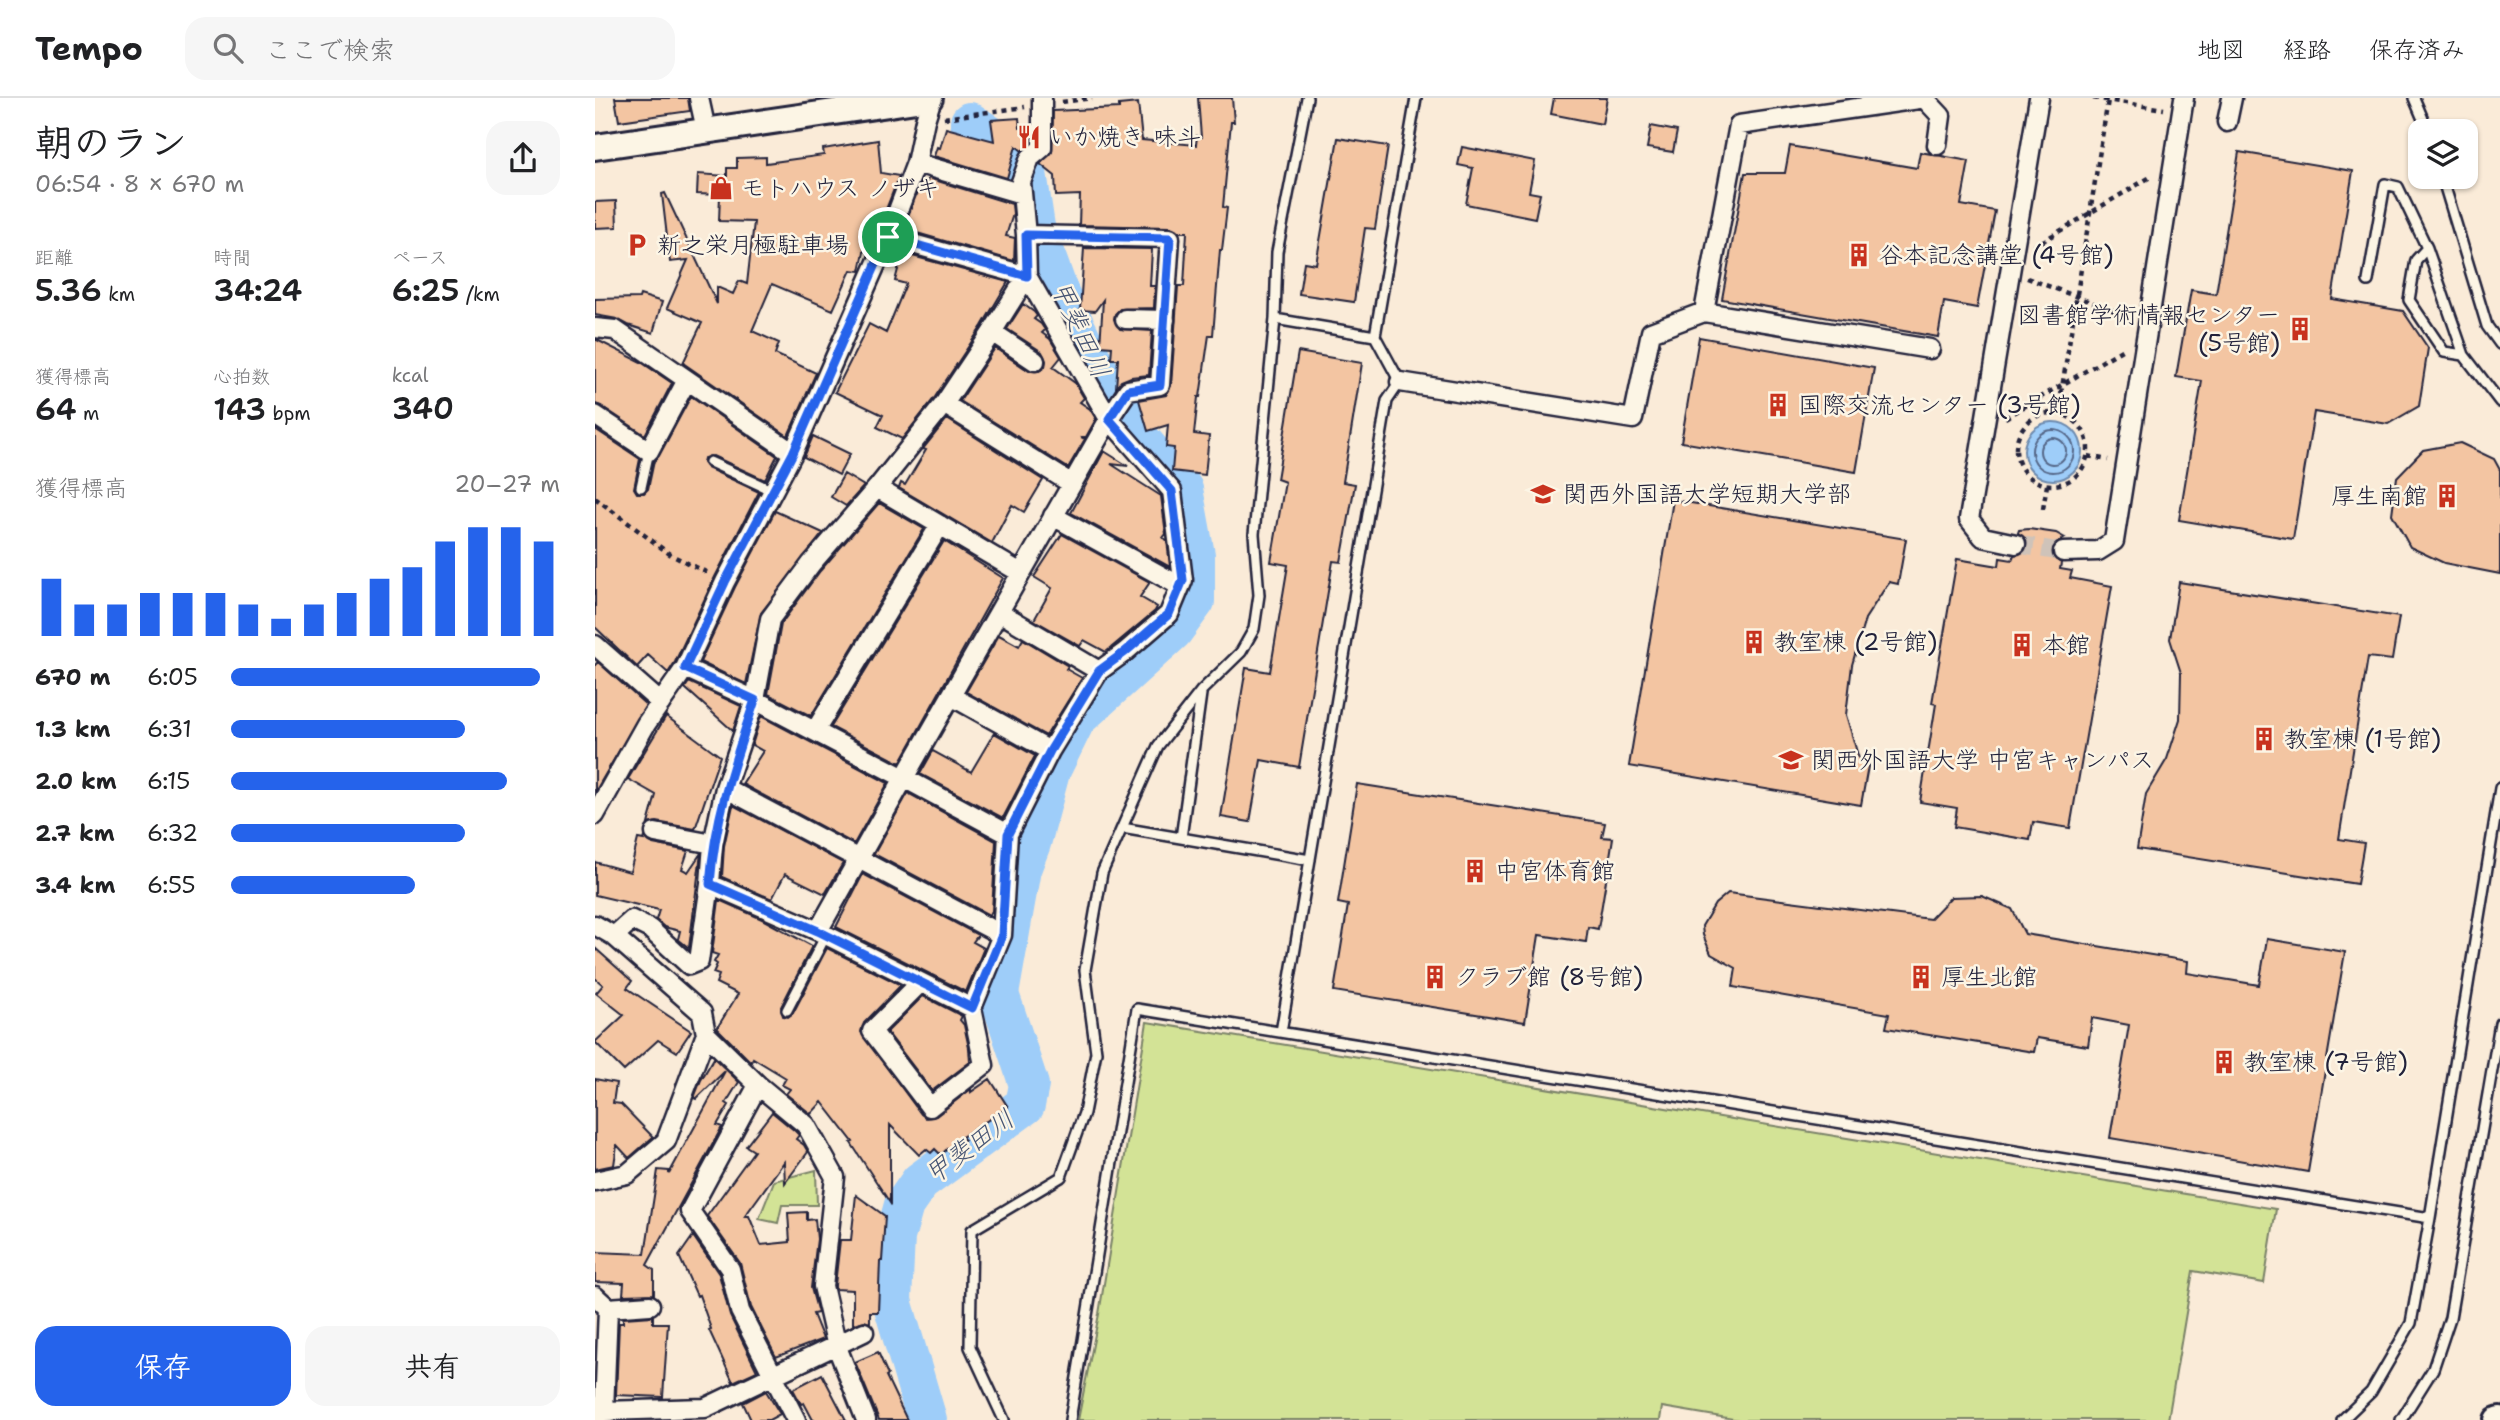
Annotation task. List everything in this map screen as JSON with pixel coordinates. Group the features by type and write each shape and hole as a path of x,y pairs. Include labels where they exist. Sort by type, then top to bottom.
{"main road":[{"path":"595,147 931,98"}],"street":[{"path":"699,98 706,130"},
{"path":"595,815 646,724 685,668 725,582 793,453 888,237 916,163 931,98"},
{"path":"614,936 632,920 650,929 689,965 699,961 713,844 725,788 755,700 770,619 811,564 877,488 944,404 1027,276 1033,235 1021,188 1030,158 1042,148 1042,98"},
{"path":"2016,544 1983,537 1969,519 2039,98"},
{"path":"2227,122 2232,98"},
{"path":"1704,312 1739,125 1926,99 1941,116 1937,145"},
{"path":"2063,552 2098,551 2114,541 2183,105"},
{"path":"916,163 1021,188"},
{"path":"822,933 904,778 1110,417 1128,390 1160,385 1170,238 1033,235"},
{"path":"888,237 1027,276 1110,417 1172,491 1183,580 1169,614 1099,671 1050,751 1008,834 1002,935 972,1008 984,1065 930,1107 872,1031 920,983"},
{"path":"1400,382 1633,419 1651,332 1704,312 1930,348"},
{"path":"1125,318 1165,320"},
{"path":"595,328 615,330 793,453"},
{"path":"992,332 1035,361"},
{"path":"595,415 649,451 687,380"},
{"path":"944,404 1072,484"},
{"path":"877,488 1021,573"},
{"path":"1053,516 1180,586"},
{"path":"815,732 940,525"},
{"path":"999,612 1099,671"},
{"path":"595,645 661,703"},
{"path":"685,668 755,700 1008,834"},
{"path":"951,696 1050,751"},
{"path":"725,788 1002,935"},
{"path":"655,832 713,844"},
{"path":"710,884 822,933 972,1008"},
{"path":"595,925 614,936 702,1013 706,1034 666,1141 627,1174 595,1181"},
{"path":"706,1034 758,1085 806,1125 835,1177 823,1286 837,1347 866,1420"},
{"path":"758,1085 690,1212 730,1269 740,1311 796,1420"},
{"path":"650,1305 601,1302 603,1415 705,1408 864,1332"}],"lane":[{"path":"1004,1420 970,1347 972,1230 1061,1177 1084,1113 1096,1052 1085,970 1102,873 1158,746 1201,691 1241,652 1254,629 1259,595 1254,534 1275,319 1276,252 1307,98"},
{"path":"1281,1032 1387,401 1400,382 1375,336 1416,98"},
{"path":"2414,98 2423,119"},
{"path":"2368,281 2385,184 2398,187 2427,248 2464,355 2500,402"},
{"path":"2446,189 2487,326 2500,344"},
{"path":"2427,248 2416,260 2409,300 2444,352 2464,355"},
{"path":"1275,319 1375,336"},
{"path":"641,487 649,451"},
{"path":"710,462 773,491"},
{"path":"1181,838 1201,691"},
{"path":"2343,1420 2371,1392 2410,1323 2430,1218 2500,788"},
{"path":"1122,828 1310,859"},
{"path":"787,1010 822,933"},
{"path":"1070,1420 1137,1009 2430,1218"},
{"path":"2402,1420 2433,1369 2450,1318 2500,1023"}],"path":[{"path":"2093,98 2183,105"},
{"path":"2058,413 2108,100"},
{"path":"2011,265 2089,213 2174,163"},
{"path":"2011,265 2148,330"},
{"path":"1983,431 2061,386 2148,330"},
{"path":"2058,413 2076,421 2087,437 2088,456 2080,473 2065,484 2047,485 2030,478 2018,463 2016,445 2023,427 2039,415 2058,413"},
{"path":"2043,509 2047,485"},
{"path":"595,498 671,555 716,577"}],"green space":[{"path":"1147,1022 2276,1209 2264,1283 2193,1271 2168,1420 1739,1420 1662,1407 1660,1420 1078,1420 1099,1314"},
{"path":"816,1170 817,1205 782,1205 778,1223 759,1219 774,1181"}],"water":[{"path":"2053,422 2069,427 2077,435 2082,451 2077,467 2069,475 2053,480 2037,475 2029,467 2024,451 2029,435 2037,427"}],"building":[{"path":"615,98 688,98 690,111 619,121"},
{"path":"1198,98 1232,98 1234,122 1231,122 1223,207 1227,208 1220,250 1213,335 1209,335 1194,434 1209,436 1205,475 1172,471 1174,448 1166,447 1168,425 1148,431 1139,400 1166,395 1171,386 1178,286 1184,286 1187,232 1179,232 1170,227 1079,225 1080,195 1056,196 1055,176 1040,164 1052,152 1053,111 1119,108 1119,105 1138,103 1142,140 1196,145 1197,136 1201,137"},
{"path":"1554,98 1607,98 1602,124 1551,114"},
{"path":"1019,118 1020,128 1031,127 1031,143 1022,151 1016,146 1007,178 934,156 937,147 940,148 946,128 994,141 991,120"},
{"path":"1651,126 1677,131 1673,152 1647,148"},
{"path":"1338,138 1388,146 1375,229 1365,228 1354,302 1299,294 1304,262 1316,264"},
{"path":"878,140 881,173 899,176 871,248 865,247 860,271 851,270 833,310 772,284 752,331 779,343 775,354 816,373 788,436 683,363 702,323 667,308 688,260 670,262 662,194 665,193 717,304 717,287 733,294 739,281 747,284 754,222 719,221 720,195 697,194 698,174 727,176 727,168 737,168 737,158 766,157 766,163 824,155 823,149"},
{"name":"谷本記念講堂 (4号館)","path":"1790,146 1917,168 1920,152 1969,161 1961,205 1995,211 1977,308 1944,302 1938,337 1722,299 1745,173 1785,173"},
{"path":"1462,147 1535,161 1529,192 1540,194 1535,218 1466,204 1473,168 1458,165"},
{"name":"図書館学術情報センター (5号館)","path":"2239,152 2353,171 2332,299 2403,311 2428,348 2419,406 2388,424 2314,412 2293,539 2179,520 2202,381 2176,377 2191,290 2216,294"},
{"path":"928,178 1012,204 1013,214 1006,236 1015,238 1014,261 903,229 922,180 927,182"},
{"path":"616,201 617,227 595,228 595,202"},
{"path":"1084,248 1152,249 1150,286 1155,286 1154,308 1120,309 1114,319 1120,329 1152,331 1149,375 1131,377 1121,381 1116,388 1118,359 1111,359 1112,347 1100,346 1103,300 1095,311 1080,310"},
{"path":"894,251 1008,282 935,397 902,439 877,427 883,415 835,392 869,324 886,333 906,284 895,281 902,254"},
{"path":"640,295 662,302 653,333 617,319 595,315 595,299 639,298"},
{"path":"1023,304 1037,316 1034,319 1045,330 1042,333 1050,339 1061,357 1053,367 1075,383 1084,398 1080,402 1090,409 1096,419 1086,437 1081,437 1085,439 1068,468 960,401 995,348 1029,371 1039,371 1045,367 1046,361 1042,352 1007,329"},
{"name":"国際交流センター (3号館)","path":"1699,337 1874,368 1856,472 1681,442"},
{"path":"595,339 641,362 672,383 645,435 595,404"},
{"path":"1298,352 1362,363 1343,482 1355,484 1341,562 1333,561 1299,767 1261,760 1250,822 1221,817 1246,668 1270,672 1288,565 1271,562 1285,482 1277,479"},
{"path":"691,396 777,456 765,480 713,456 704,458 703,463 707,468 759,492 668,673 648,655 637,667 595,627 595,429 640,459 634,488 637,493 644,493 648,489 654,461"},
{"path":"947,419 1043,480 1024,512 1012,505 992,543 899,488 901,483 905,485 926,450 923,449"},
{"path":"813,436 850,454 839,475 804,457"},
{"name":"厚生南館","path":"2460,443 2494,459 2500,470 2500,574 2444,563 2410,547 2392,514 2397,477 2423,450"},
{"path":"1104,451 1128,466 1111,464 1161,496 1166,534 1163,538 1167,540 1170,567 1071,513"},
{"path":"844,474 864,486 846,506 831,497"},
{"name":"教室棟 (2号館)","path":"1673,500 1906,539 1898,584 1889,582 1865,619 1852,665 1846,715 1859,759 1869,761 1861,805 1629,766"},
{"path":"879,503 924,529 811,716 768,694 781,624 820,571"},
{"path":"775,511 823,533 761,613 746,684 700,662"},
{"name":"本館","path":"2019,530 2056,533 2065,538 2053,546 2052,553 2061,563 2060,569 2072,571 2070,578 2112,586 2070,828 2033,822 2030,840 1954,827 1957,808 1920,802 1936,704 1932,703 1957,559 1999,566 2000,558 2012,560 2014,555 2024,552 2027,540 2018,533"},
{"path":"1062,534 1150,582 1140,597 1157,607 1155,611 1106,652 1084,640 1080,646 1034,620 1052,588 1034,577"},
{"path":"944,541 1003,578 900,763 831,727"},
{"name":"教室棟 (1号館)","path":"2179,582 2399,617 2392,660 2368,657 2339,839 2364,843 2357,884 2137,849 2146,794 2167,759 2180,719 2181,673 2170,639"},
{"path":"999,635 1019,646 1023,639 1068,666 1066,669 1082,678 1046,736 966,692"},
{"path":"598,662 646,705 595,792 595,665"},
{"path":"689,682 741,706 733,731 685,688"},
{"path":"666,716 720,756 695,829 657,822 648,824 656,795 628,779"},
{"path":"761,716 888,783 854,844 742,784 763,751 752,745"},
{"path":"994,733 1035,756 1003,818 920,774 933,751 971,772"},
{"name":"中宮体育館","path":"1357,784 1605,823 1602,837 1613,838 1598,929 1588,927 1586,942 1539,935 1525,1022 1334,991 1348,905 1338,903"},
{"path":"908,793 996,841 992,911 989,915 874,854"},
{"path":"733,805 843,863 825,894 785,874 772,899 722,877 724,846"},
{"path":"645,837 653,844 688,851 682,869 688,872 701,853 689,948 678,939 680,931 664,927 656,920 659,910 595,895 595,862 630,872 638,839 644,840"},
{"path":"863,874 978,935 973,942 984,948 966,992 836,927"},
{"path":"1728,893 1930,919 1951,897 1982,896 2012,909 2025,934 2188,961 2187,973 2259,985 2267,939 2345,952 2308,1172 2110,1138 2129,1025 2092,1018 2088,1046 2037,1038 2034,1052 1886,1028 1889,1014 1733,987 1736,968 1711,954 1702,926 1715,904"},
{"path":"719,900 812,946 781,1007 783,1016 788,1017 793,1013 827,948 901,985 864,1023 861,1032 921,1114 926,1118 936,1116 971,1089 971,1092 990,1079 1008,1107 962,1137 965,1140 951,1153 947,1149 941,1155 935,1149 931,1153 926,1149 919,1155 890,1125 890,1203 851,1143 853,1142 822,1102 811,1114 786,1094 790,1089 782,1085 786,1078 753,1058 751,1062 717,1028 738,994 716,983 719,975 713,973 718,955 712,953"},
{"path":"595,948 632,981 627,988 691,1031 677,1052 658,1040 624,1071 595,1042 624,1015 596,993 603,985 595,978"},
{"path":"923,996 962,1016 960,1020 964,1025 969,1048 970,1062 932,1091 887,1032"},
{"path":"714,1058 739,1082 717,1125 722,1127 647,1265 654,1270 654,1294 623,1295 624,1283 595,1282 595,1252 645,1254 658,1170 669,1171 669,1174 725,1071 694,1098"},
{"path":"595,1079 616,1083 613,1103 621,1104 653,1137 629,1158 617,1145 614,1165 595,1169"},
{"path":"772,1112 799,1135 796,1139 808,1152 785,1183 784,1162 745,1216 749,1216 761,1245 790,1242 788,1213 807,1212 807,1220 815,1219 817,1239 811,1288 818,1313 813,1314 823,1339 776,1357 751,1307 740,1263 707,1216 754,1151 746,1146"},
{"path":"856,1195 885,1216 878,1312 870,1312 870,1323 864,1321 853,1325 853,1290 835,1289 835,1285 840,1240 851,1240"},
{"path":"693,1236 719,1274 730,1316 757,1371 733,1382 709,1330 711,1329 699,1295 697,1296 679,1256"},
{"path":"653,1316 653,1323 668,1323 663,1397 616,1395 619,1323 623,1323 623,1318"},
{"path":"878,1352 907,1420 879,1420 855,1362"},
{"path":"822,1374 846,1420 813,1420 793,1389"},
{"path":"766,1391 780,1414 769,1420 751,1420 743,1403"}],"waterway":[{"name":"甲斐田川","path":"927,1420 892,1301 895,1237 904,1205 920,1182 1025,1105 1029,1085 999,994 1021,869 1031,843 1050,772 1076,719 1173,631 1195,601 1195,555 1183,489 1139,438 1088,353 1059,293 1035,227 1025,159 970,122"}],"tunnel":[{"path":"2016,544 2063,552"}],"place":[{"name":"いか焼き 味斗","path":"1029,137"},
{"name":"モトハウス ノザキ","path":"721,188"},
{"name":"新之栄月極駐車場","path":"637,245"},
{"name":"谷本記念講堂 (4号館)","path":"1859,255"},
{"name":"図書館学術情報センター (5号館)","path":"2300,329"},
{"name":"国際交流センター (3号館)","path":"1778,405"},
{"name":"関西外国語大学短期大学部","path":"1543,494"},
{"name":"厚生南館","path":"2447,496"},
{"name":"教室棟 (2号館)","path":"1754,642"},
{"name":"本館","path":"2022,645"},
{"name":"教室棟 (1号館)","path":"2264,739"},
{"name":"関西外国語大学 中宮キャンパス","path":"1791,760"},
{"name":"中宮体育館","path":"1475,871"},
{"name":"クラブ館 (8号館)","path":"1435,977"},
{"name":"厚生北館","path":"1921,977"},
{"name":"教室棟 (7号館)","path":"2224,1062"}],"route":[{"path":"1026,235 1170,238 1160,385 1128,390 1109,419 1172,491 1183,580 1169,614 1099,671 1050,751 1008,834 1002,935 972,1008 818,931 710,884 713,844 725,788 755,700 685,668 725,582 793,453 888,237 1027,276 1026,235"}]}
